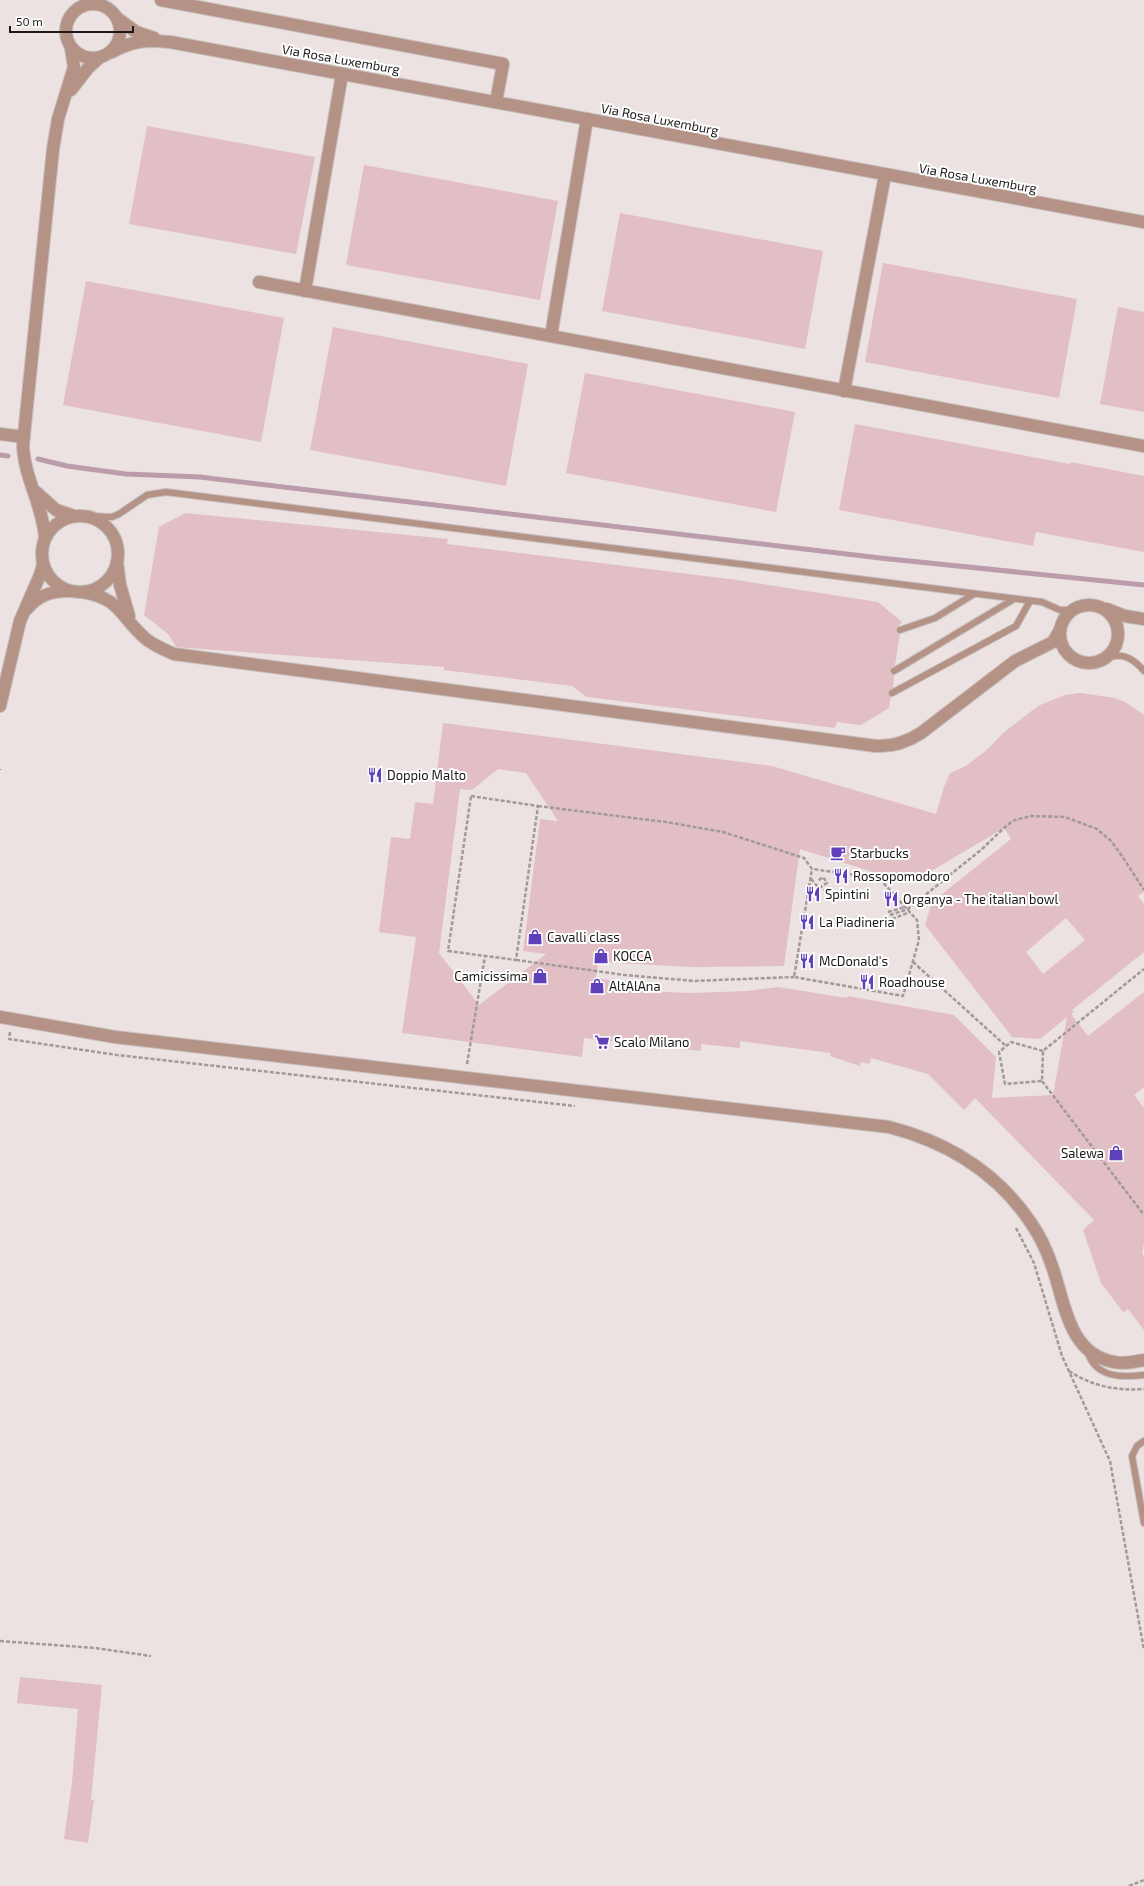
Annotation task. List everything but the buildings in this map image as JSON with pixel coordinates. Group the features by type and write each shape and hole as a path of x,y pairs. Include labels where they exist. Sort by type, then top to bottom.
{"street":[{"path":"45,538 43,520 23,459 24,436 53,149 63,104 74,67 71,48 65,32 74,0"},
{"path":"161,0 503,64 496,102"},
{"path":"71,14 77,8 85,4 101,3 111,10 117,18 136,32 170,42"},
{"path":"112,52 117,45 120,36 120,27 117,18"},
{"path":"63,104 78,80 99,58 131,42 170,42"},
{"name":"Via Rosa Luxemburg","path":"170,42 1144,222"},
{"path":"71,48 86,58 99,58"},
{"path":"305,291 342,74"},
{"path":"551,336 587,119"},
{"path":"844,391 885,175"},
{"path":"259,282 1144,446"},
{"path":"0,434 24,436"},
{"path":"31,486 49,505 64,514 86,516 98,520 108,528 118,549 117,562 124,602 136,630"},
{"path":"69,591 57,585 48,576 43,564 41,551 45,538 52,527 62,520 74,516"},
{"path":"82,592 95,589 105,582 113,573 117,562"},
{"path":"0,706 20,621 40,575 43,564"},
{"path":"20,621 29,607 46,594 55,591 82,592 105,598 119,609 136,630 147,640 161,648 180,655 887,747 910,740 1015,661 1053,642 1060,630 1063,620 1072,610 1086,604 1095,605 1125,616 1144,619"},
{"path":"1104,609 1112,615 1117,623 1118,636"},
{"path":"1033,652 1048,650 1070,656 1078,661 1087,663 1097,662 1106,658 1113,651 1118,636 1130,622 1144,619"},
{"path":"1060,630 1060,639 1063,648 1070,656"},
{"path":"6,1018 115,1037 889,1128 911,1133 953,1151 976,1165 997,1182 1015,1200 1032,1224 1044,1246 1069,1322 1075,1335 1086,1348 1103,1359 1115,1362 1144,1360"}],"lane":[{"path":"86,516 112,517 123,512 147,495 166,492 1030,601 1048,604 1060,610 1072,610"},
{"path":"900,630 935,618 974,594"},
{"path":"894,671 1014,599"},
{"path":"892,693 1016,626 1030,601"},
{"path":"1106,658 1114,655 1127,657 1134,660 1144,671"},
{"path":"1086,1348 1092,1362 1103,1372 1121,1377 1144,1375"},
{"path":"1144,1441 1137,1446 1132,1456 1144,1523"}],"path":[{"path":"471,796 538,806 666,822 723,832 804,858 812,869 879,878 917,920 919,940 903,996 794,977 694,981 625,975 448,950 471,796"},
{"path":"516,960 538,806"},
{"path":"892,919 908,909 982,849 1006,825 1015,820 1031,816 1065,817 1097,829 1110,841 1122,856 1144,890"},
{"path":"794,977 812,869"},
{"path":"810,878 819,888 828,883 823,878 818,881"},
{"path":"824,888 829,896"},
{"path":"889,914 908,909"},
{"path":"465,1078 485,956"},
{"path":"913,962 1006,1046"},
{"path":"1144,969 1043,1051 1042,1081 1144,1215"},
{"path":"6,1018 9,1039 117,1055 582,1107"},
{"path":"1042,1081 1005,1084 999,1052 1011,1042 1043,1051"},
{"path":"1013,1224 1034,1263 1062,1356 1110,1461 1144,1650"},
{"path":"0,1641 95,1648 151,1656"},
{"path":"1129,1886 1144,1880"}],"waterway":[{"path":"0,455 8,456"},
{"path":"38,459 67,466 126,474 200,477 880,558 1144,585"}],"place":[{"name":"Doppio Malto","path":"375,775"},
{"name":"Starbucks","path":"838,853"},
{"name":"Rossopomodoro","path":"841,876"},
{"name":"Spintini","path":"813,894"},
{"name":"Organya - The italian bowl","path":"891,899"},
{"name":"La Piadineria","path":"807,922"},
{"name":"Cavalli class","path":"535,937"},
{"name":"KOCCA","path":"601,956"},
{"name":"McDonald's","path":"807,961"},
{"name":"Camicissima","path":"540,976"},
{"name":"Roadhouse","path":"867,982"},
{"name":"AltAlAna","path":"597,986"},
{"name":"Scalo Milano","path":"602,1042"},
{"name":"Salewa","path":"1116,1153"}]}
